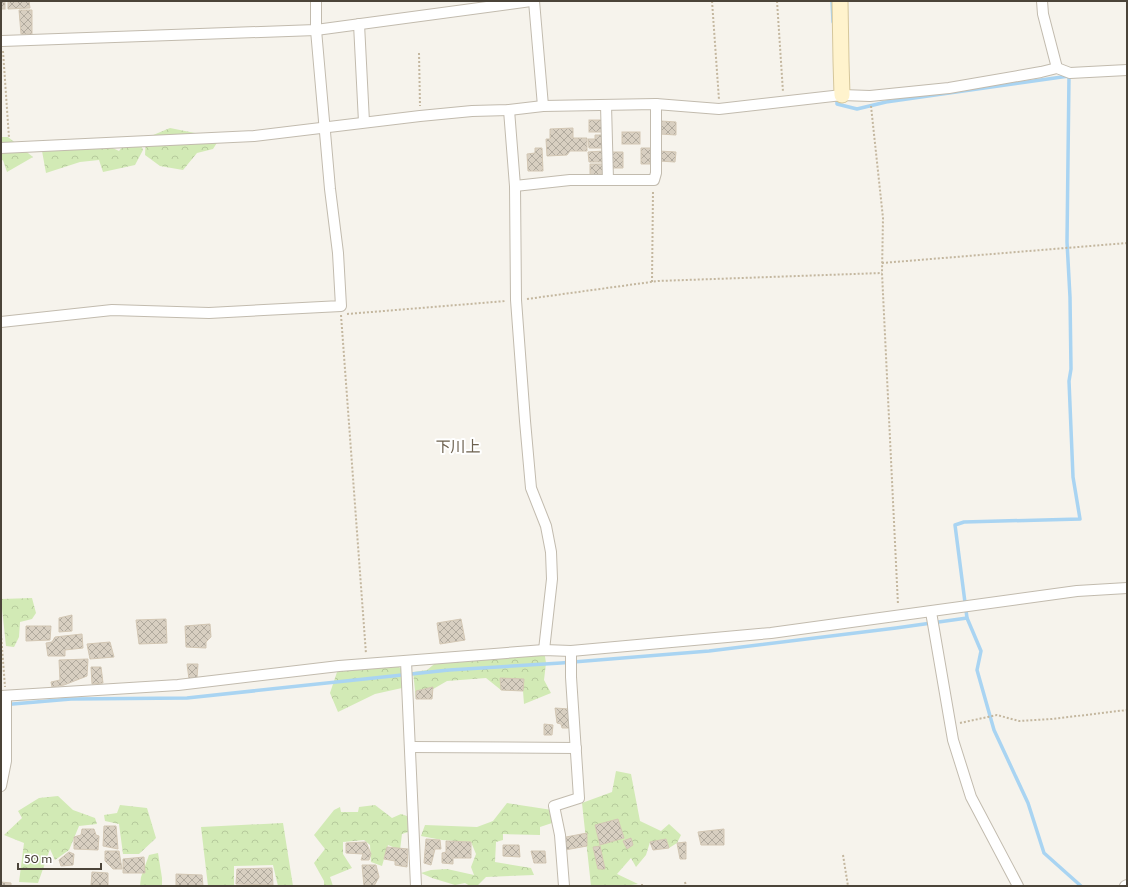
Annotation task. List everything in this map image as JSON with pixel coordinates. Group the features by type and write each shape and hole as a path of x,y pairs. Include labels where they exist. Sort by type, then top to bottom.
{"street":[{"path":"1,322 112,310 209,313 341,310 338,253 330,189 316,30 316,1"},
{"path":"2,41 316,30 531,1"},
{"path":"534,1 543,106"},
{"path":"842,1 842,95"},
{"path":"1042,1 1043,14 1057,68"},
{"path":"359,24 364,122"},
{"path":"5,148 254,136 420,116 472,111 509,110 543,106 656,104 719,109 842,95 870,96 949,88 1057,68 1070,73 1127,70"},
{"path":"514,186 570,180 654,180 656,173 656,104"},
{"path":"606,105 608,180"},
{"path":"509,110 514,186 516,300 531,488 546,526 551,552 552,579 544,650"},
{"path":"1,786 6,762 3,696 178,685 367,664 544,650 571,651 770,633 1076,591 1127,588"},
{"path":"931,612 953,740 971,797 1018,886"},
{"path":"564,886 560,835 554,806 579,798 571,677 571,651"},
{"path":"406,661 416,886"},
{"path":"410,747 576,748"}],"path":[{"path":"712,1 719,109"},
{"path":"777,1 783,101"},
{"path":"2,41 5,148"},
{"path":"419,53 420,116"},
{"path":"870,96 883,218 882,273 898,616"},
{"path":"652,282 654,180"},
{"path":"882,262 1127,243"},
{"path":"367,664 341,310 516,300 652,282 882,273"},
{"path":"1,634 3,696"},
{"path":"951,725 998,715 1019,721 1052,719 1127,710"},
{"path":"843,855 848,886"},
{"path":"685,882 686,886"}],"green space":[{"path":"170,128 220,138 213,149 197,153 183,170 160,166 145,155 146,138"},
{"path":"1,137 8,137 33,157 7,172 3,160 1,161"},
{"path":"139,141 143,150 135,165 103,172 99,160 80,162 46,173 42,151 102,143 119,151 126,142"},
{"path":"32,598 36,613 32,619 20,622 19,637 14,647 6,646 1,599"},
{"path":"544,650 546,663 544,680 551,693 524,704 523,691 501,690 486,678 447,681 416,699 413,672 427,670 438,661"},
{"path":"393,662 405,672 402,688 375,694 338,712 330,693 339,666"},
{"path":"616,771 631,774 640,821 661,831 669,824 681,835 677,843 669,848 666,839 650,842 646,855 636,867 631,858 617,874 638,884 624,886 591,886 582,803 612,792"},
{"path":"58,796 73,810 95,818 97,824 79,826 69,850 55,860 50,849 38,883 19,882 24,843 4,835 22,818 18,811 39,798"},
{"path":"507,803 552,810 552,823 540,827 540,835 503,834 503,840 496,842 495,862 531,868 534,875 486,877 477,886 470,886 465,883 455,885 421,873 431,870 447,869 474,875 471,867 476,854 471,842 442,840 421,836 425,825 477,827 493,821"},
{"path":"120,805 147,808 156,838 139,854 123,854 119,824 105,821 104,815 117,813"},
{"path":"375,805 392,818 401,814 419,820 414,830 402,834 400,850 388,845 382,866 371,862 370,845 364,840 343,842 343,854 352,868 330,877 333,886 324,886 324,881 314,863 325,849 314,835 334,810 340,807 341,812 358,812 359,807"},
{"path":"283,823 293,886 278,886 273,865 234,866 234,886 208,886 201,827"},
{"path":"158,853 162,886 140,886 141,877 149,855"}],"building":[{"path":"1,1 5,1 5,9 1,9"},
{"path":"8,1 29,1 30,8 8,9"},
{"path":"19,10 32,10 32,34 21,34"},
{"path":"589,120 603,120 603,132 589,132"},
{"path":"661,121 676,122 676,135 660,134"},
{"path":"573,128 573,138 587,138 587,151 570,151 567,155 547,156 546,139 550,139 550,129"},
{"path":"622,132 640,132 640,144 622,144"},
{"path":"595,135 604,135 603,148 589,148 588,139 595,139"},
{"path":"535,148 542,148 543,171 528,171 527,154 535,153"},
{"path":"641,148 651,148 650,164 641,164"},
{"path":"604,151 604,162 589,162 588,152"},
{"path":"659,151 676,152 675,162 659,161"},
{"path":"612,152 623,152 623,168 613,168"},
{"path":"590,164 605,164 606,176 590,176"},
{"path":"72,615 72,631 59,632 59,618"},
{"path":"166,619 167,643 139,644 136,620"},
{"path":"461,619 465,640 440,644 437,623"},
{"path":"210,624 211,637 206,642 206,648 186,647 185,626"},
{"path":"26,626 51,626 50,640 26,641"},
{"path":"82,634 83,648 65,650 65,656 48,656 46,643 52,642 55,637"},
{"path":"110,642 114,657 90,659 87,644"},
{"path":"88,659 87,676 64,685 52,687 51,682 60,680 59,660"},
{"path":"187,664 198,664 197,678 189,679"},
{"path":"91,667 101,667 103,683 92,684"},
{"path":"500,678 524,679 523,691 501,690"},
{"path":"433,687 432,699 416,699 416,691"},
{"path":"555,708 569,709 571,728 562,728 561,724 557,723"},
{"path":"544,724 553,725 552,735 544,735"},
{"path":"618,819 624,838 600,845 595,825"},
{"path":"104,826 116,826 118,849 103,846"},
{"path":"82,829 94,829 96,835 99,836 98,850 74,849 74,837 81,835"},
{"path":"724,829 724,845 701,845 698,832"},
{"path":"587,833 587,846 565,850 566,837"},
{"path":"631,838 633,845 627,849 623,841"},
{"path":"426,839 440,840 441,849 435,849 431,865 424,863"},
{"path":"666,839 669,848 653,850 650,842"},
{"path":"446,841 471,842 471,858 453,858 453,864 442,863 442,853 446,852"},
{"path":"366,842 371,854 369,860 361,860 363,854 346,853 346,843"},
{"path":"686,842 686,859 680,859 677,843"},
{"path":"503,845 519,845 520,857 503,856"},
{"path":"600,846 605,869 598,869 593,847"},
{"path":"387,847 408,849 407,867 395,865 395,861 384,859"},
{"path":"105,851 119,851 122,869 113,869 105,861"},
{"path":"531,851 545,851 546,863 534,863"},
{"path":"69,852 74,854 73,865 61,866 59,860"},
{"path":"144,857 145,873 123,873 123,859"},
{"path":"362,865 376,865 379,877 374,886 364,886"},
{"path":"272,868 273,885 236,884 237,869"},
{"path":"92,872 108,873 108,886 91,885"},
{"path":"176,874 202,875 203,886 176,886"},
{"path":"1,882 11,883 11,886 1,886"}],"waterway":[{"path":"832,1 833,22"},
{"path":"837,96 837,104 857,109 886,102 1069,76 1067,242 1070,297 1071,369 1069,381 1073,477 1080,519 964,522 955,525 967,618 981,651 977,670 994,730 1028,803 1044,853 1081,886"},
{"path":"1,705 71,699 187,698 449,670 709,651 967,618"}],"district":[{"name":"下川上","path":"458,447"}]}
